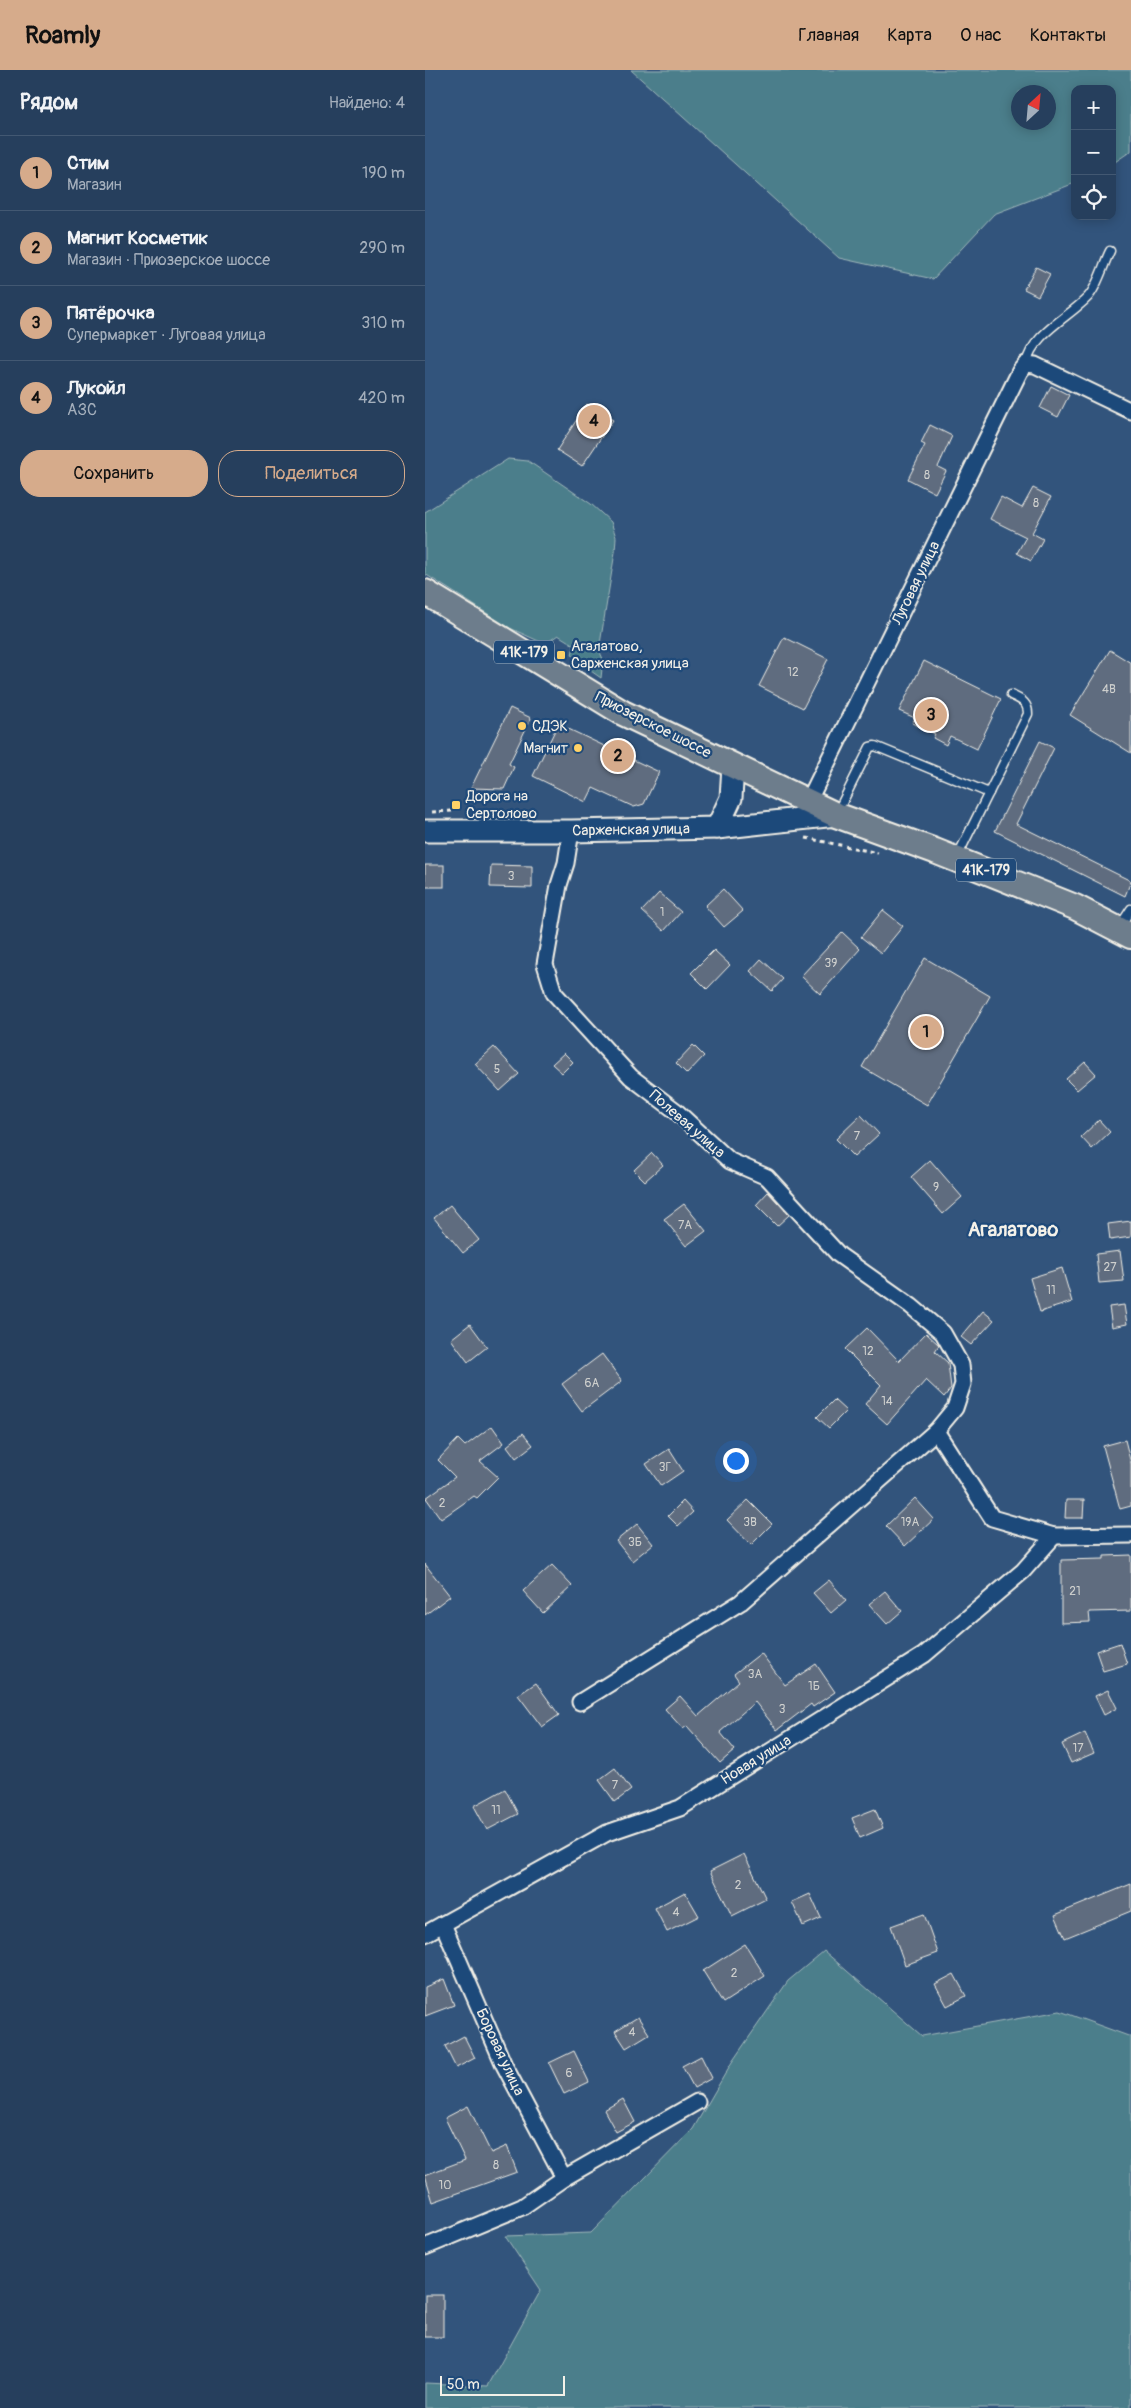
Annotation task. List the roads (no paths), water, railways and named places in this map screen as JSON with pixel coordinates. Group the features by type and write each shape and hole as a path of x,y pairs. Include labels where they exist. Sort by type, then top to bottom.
{"main road":[{"name":"Приозерское шоссе","path":"425,592 623,713 837,815"},
{"path":"717,828 731,798 733,766"},
{"name":"Сарженская улица","path":"425,831 717,828 837,815"},
{"name":"41К-179","path":"837,815 957,859 1075,907 1125,933"}],"street":[{"path":"1026,364 1035,365 1131,411"},
{"name":"Луговая улица","path":"808,802 1016,380 1026,364"},
{"name":"Полевая улица","path":"571,831 545,964 555,993 631,1077 676,1112 730,1161 767,1177 839,1255 911,1306 943,1332 961,1365 963,1384 955,1408 936,1430 741,1602 579,1702"},
{"path":"936,1430 993,1518 1054,1536 1131,1535"},
{"name":"Новая улица","path":"425,1934 607,1833 680,1808 915,1660 1023,1571 1054,1536"},
{"name":"Боровая улица","path":"443,1924 504,2065 564,2178"},
{"path":"425,2247 522,2208 564,2178 697,2102"}],"lane":[{"path":"1026,364 1035,344 1089,295 1110,251"},
{"path":"957,859 1028,714 1028,707 1023,701 1011,695"},
{"path":"837,815 870,747 875,746 989,793"},
{"path":"1125,933 1131,909"}],"place":[{"name":"Лукойл","path":"594,421"},
{"name":"Агалатово, Сарженская улица","path":"561,655"},
{"name":"Пятёрочка","path":"931,715"},
{"name":"СДЭК","path":"522,726"},
{"name":"Магнит","path":"578,748"},
{"name":"Магнит Косметик","path":"618,756"},
{"name":"Дорога на Сертолово","path":"456,805"},
{"name":"Стим","path":"926,1032"}],"district":[{"name":"Агалатово","path":"1013,1229"}]}
